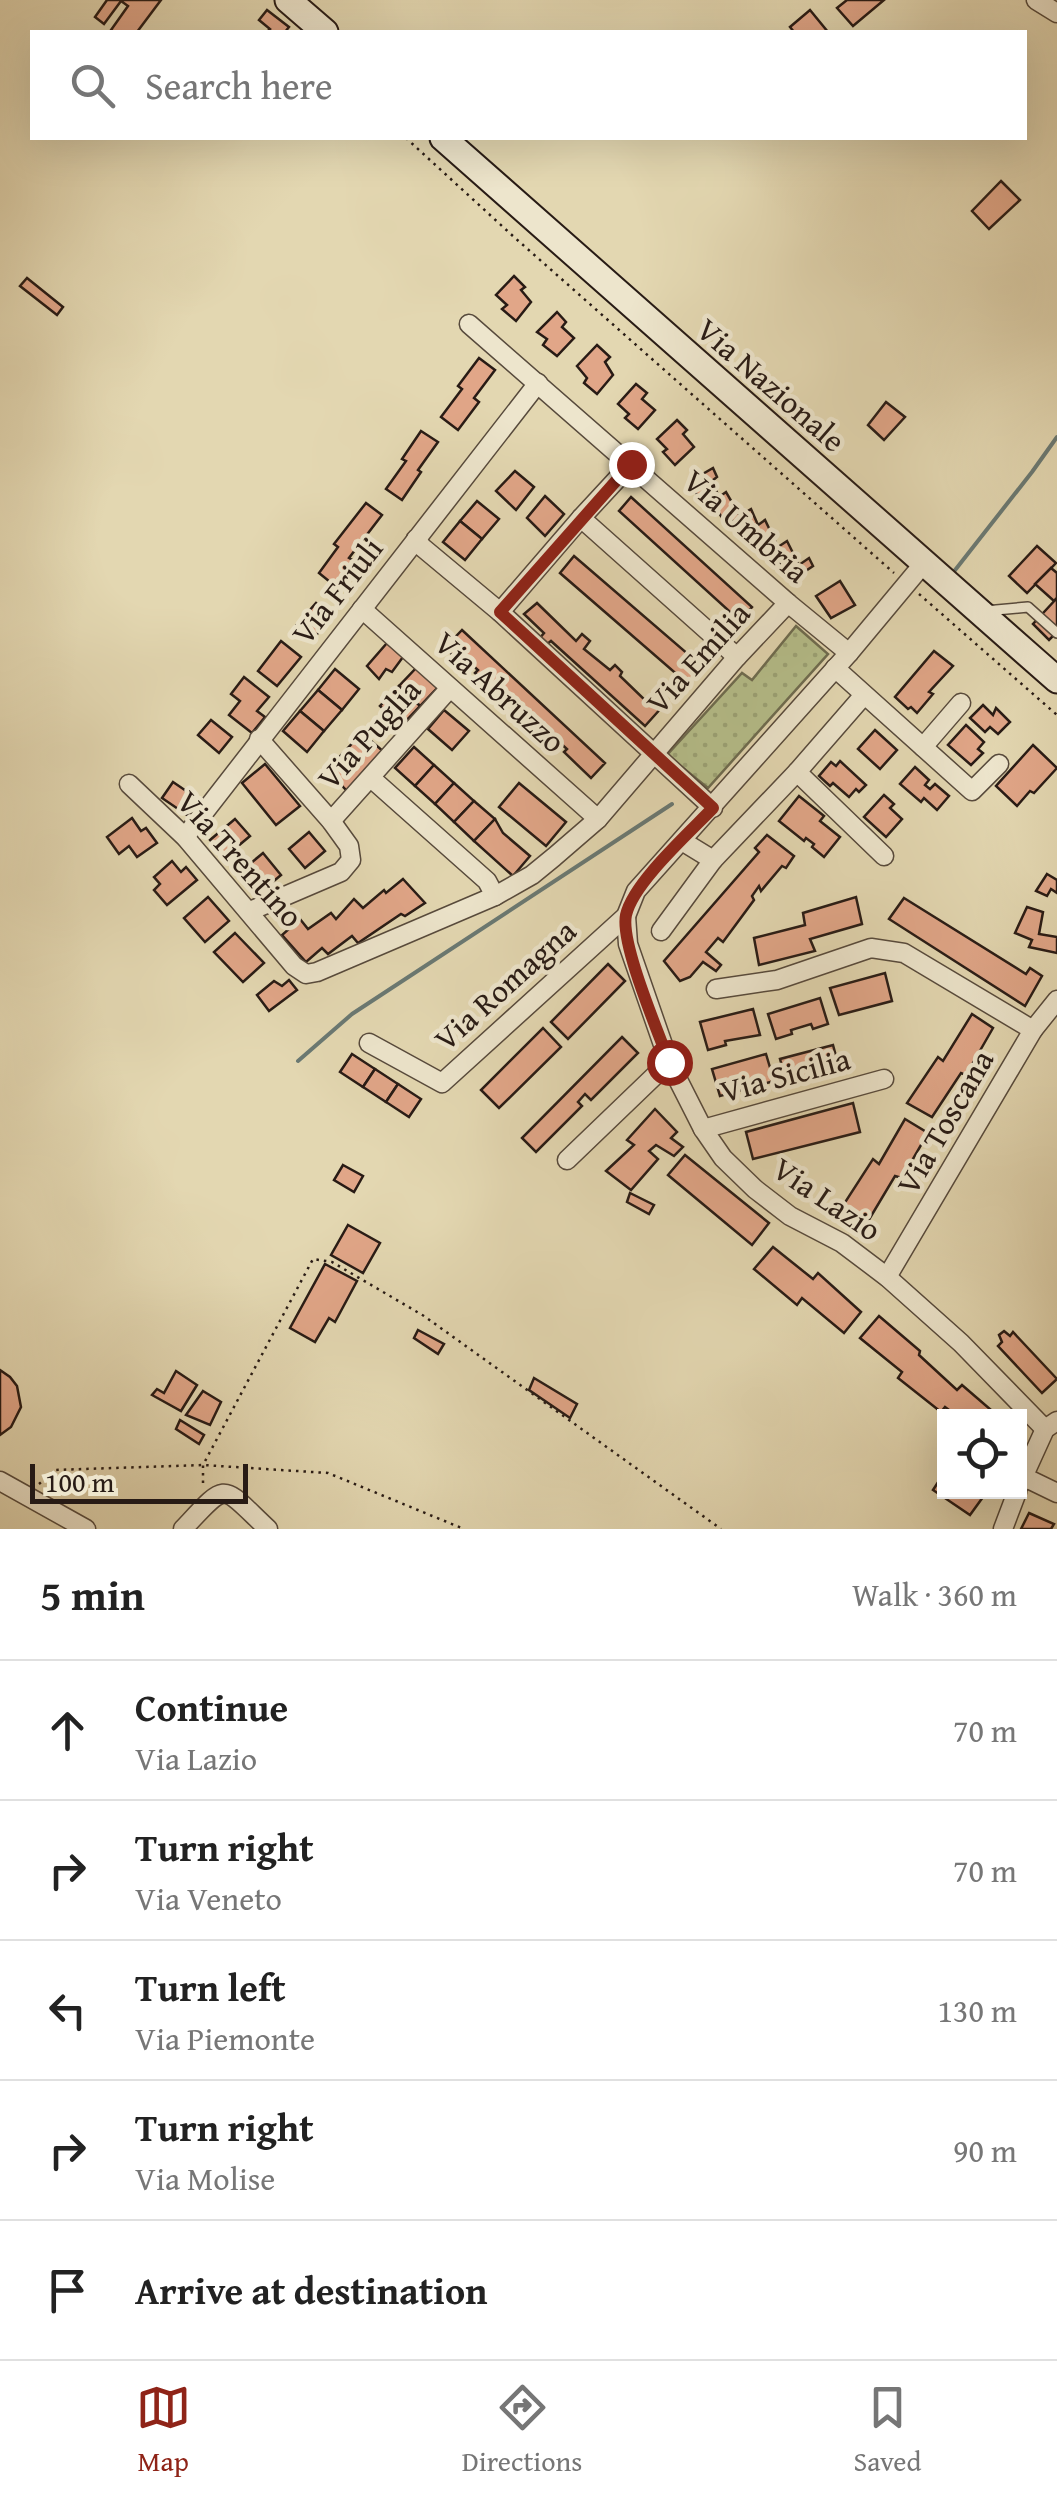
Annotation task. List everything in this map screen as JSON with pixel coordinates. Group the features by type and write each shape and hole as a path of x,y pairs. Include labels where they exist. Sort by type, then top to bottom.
{"main road":[{"path":"288,0 323,30"},
{"name":"Via Nazionale","path":"445,140 1057,680"}],"street":[{"path":"1036,0 1057,14"},
{"name":"Via Umbria","path":"470,324 849,653"},
{"name":"Via Friuli","path":"185,837 538,384"},
{"path":"500,612 631,464"},
{"path":"581,518 737,657"},
{"path":"416,539 713,808"},
{"path":"626,916 636,891 713,808 924,563"},
{"name":"Via Emilia","path":"306,974 495,896 532,875 598,819 737,657 788,604"},
{"name":"Via Abruzzo","path":"362,609 598,819"},
{"path":"835,668 972,791 999,764"},
{"name":"Via Puglia","path":"332,821 450,688"},
{"path":"661,931 713,860 864,695"},
{"path":"923,747 961,703"},
{"path":"250,912 342,872 351,860 350,846 332,821 259,740"},
{"path":"797,772 884,856"},
{"path":"371,778 487,880 495,896"},
{"name":"Via Trentino","path":"129,784 185,837 294,966 306,974"},
{"path":"682,840 713,860"},
{"name":"Via Romagna","path":"369,1043 442,1083 626,916"},
{"name":"Via Lazio","path":"626,916 628,944 669,1062 703,1130 723,1158 755,1190 790,1216 842,1243 887,1277 1051,1425"},
{"path":"716,989 777,980 872,948 904,952 1033,1030"},
{"name":"Via Toscana","path":"887,1277 1033,1030 1057,1000"},
{"path":"567,1160 669,1062"},
{"name":"Via Sicilia","path":"703,1130 884,1079"},
{"path":"1027,1469 1051,1425"},
{"path":"0,1481 86,1529"},
{"path":"1027,1486 1057,1494"},
{"path":"182,1529 215,1495 223,1492 268,1529"},
{"path":"1003,1529 1014,1499"}],"lane":[{"path":"980,612 1028,607 1057,633"}],"path":[{"path":"408,140 1057,715"},
{"path":"206,1504 203,1465 313,1259 332,1262 424,1316 722,1529"},
{"path":"26,1495 55,1470 203,1465 328,1474 464,1529"}],"green space":[{"path":"796,626 828,654 708,788 667,755 742,673 752,680"}],"building":[{"path":"107,0 161,0 138,30 111,30 128,6 121,1 104,24 95,17"},
{"path":"847,0 884,0 853,26 837,8"},
{"path":"267,10 289,27 269,30 259,20"},
{"path":"810,10 826,30 792,30 790,27"},
{"path":"1001,181 1020,200 989,229 972,211"},
{"path":"514,276 525,287 521,290 531,302 516,321 502,309 507,305 496,295"},
{"path":"27,278 63,307 57,315 20,286"},
{"path":"557,312 566,322 562,327 574,338 557,356 543,345 547,339 537,332"},
{"path":"597,345 610,357 605,362 613,375 597,394 584,383 587,378 577,366"},
{"path":"479,358 495,370 474,398 479,402 458,430 441,417"},
{"path":"636,384 647,393 642,399 655,410 638,429 625,418 629,414 618,404"},
{"path":"886,402 905,417 884,440 868,425"},
{"path":"677,420 687,430 683,434 694,447 675,465 657,439"},
{"path":"421,431 438,442 402,500 386,489"},
{"path":"713,468 717,477 712,481 719,497 726,492 740,516 751,509 758,525 765,520 778,547 787,541 799,565 809,558 813,566 792,580 776,557 770,561 755,539 748,542 732,520 726,524 710,499 701,501 689,482"},
{"path":"515,471 534,487 516,510 496,491"},
{"path":"545,496 564,514 545,536 527,518"},
{"path":"631,497 752,607 740,621 619,511"},
{"path":"477,501 499,519 482,539 460,521"},
{"path":"366,503 382,515 349,558 354,561 335,586 319,573 338,547 334,544"},
{"path":"460,521 482,539 465,560 443,542"},
{"path":"1037,546 1056,563 1027,593 1009,576"},
{"path":"574,556 703,667 688,684 560,573"},
{"path":"1051,568 1057,573 1054,601 1035,584"},
{"path":"840,581 855,605 831,618 816,596"},
{"path":"1057,598 1057,632 1049,640 1033,624"},
{"path":"316,603 332,617 311,641 295,627"},
{"path":"537,603 576,641 582,634 590,641 584,649 610,670 615,665 622,672 620,676 649,704 654,699 663,706 645,726 551,641 546,645 539,639 544,633 524,614"},
{"path":"462,630 605,763 591,778 547,731 542,735 475,673 478,670 460,654 456,658 445,648"},
{"path":"281,641 301,657 277,686 258,671"},
{"path":"387,643 403,657 392,672 386,669 379,679 367,666"},
{"path":"934,651 953,666 929,692 933,694 917,713 895,697"},
{"path":"419,665 440,685 420,706 399,686"},
{"path":"335,669 359,689 342,710 318,690"},
{"path":"244,677 269,697 257,711 265,717 252,733 229,715 240,701 231,694"},
{"path":"399,686 420,706 401,726 380,706"},
{"path":"318,690 342,710 324,731 300,711"},
{"path":"983,705 993,715 996,708 1010,722 998,734 990,727 985,732 970,718"},
{"path":"444,710 469,731 452,750 428,729"},
{"path":"300,711 324,731 307,752 283,731"},
{"path":"211,720 232,737 219,753 198,735"},
{"path":"966,725 984,742 978,749 983,753 971,765 948,745"},
{"path":"875,730 897,750 880,769 858,749"},
{"path":"362,733 384,752 347,791 327,770"},
{"path":"1033,745 1057,768 1017,806 996,786"},
{"path":"414,747 434,765 415,786 395,768"},
{"path":"840,761 866,785 849,797 819,776 831,762 836,766"},
{"path":"265,764 300,806 276,825 242,783"},
{"path":"434,765 454,783 435,804 415,786"},
{"path":"915,767 929,780 925,785 930,789 935,784 949,796 937,810 900,784"},
{"path":"173,782 198,799 187,815 162,798"},
{"path":"454,783 474,801 454,822 435,804"},
{"path":"519,783 566,822 546,846 499,807"},
{"path":"884,795 902,819 886,837 864,817"},
{"path":"799,796 824,816 820,821 840,837 824,857 812,847 814,844 779,821"},
{"path":"474,801 495,819 474,841 454,822"},
{"path":"132,818 157,843 137,857 129,846 119,854 107,837"},
{"path":"235,819 250,836 225,857 210,840"},
{"path":"495,819 503,833 530,856 513,876 474,841"},
{"path":"309,832 325,851 305,868 289,849"},
{"path":"767,835 794,856 761,891 759,886 752,896 754,900 723,942 718,938 706,952 721,965 716,971 703,962 690,977 680,981 664,961 759,852 755,848"},
{"path":"263,853 281,875 257,895 239,873"},
{"path":"172,861 181,872 186,867 197,880 167,905 154,890 160,884 154,877"},
{"path":"1047,874 1057,880 1057,893 1051,889 1047,896 1036,891"},
{"path":"403,879 425,903 358,943 352,936 328,954 322,948 306,962 282,935 300,919 308,929 331,913 336,919 354,899 363,908"},
{"path":"208,897 229,921 205,942 184,918"},
{"path":"856,897 862,924 810,939 815,951 759,965 754,938 805,925 803,913"},
{"path":"904,898 1026,974 1030,968 1042,976 1025,1006 889,919"},
{"path":"1027,907 1043,912 1039,934 1057,937 1057,953 1029,947 1032,940 1015,933"},
{"path":"235,933 264,963 243,982 214,952"},
{"path":"608,964 625,981 568,1039 551,1022"},
{"path":"885,973 892,1001 839,1015 830,988"},
{"path":"289,980 297,990 269,1011 257,995 274,981 282,986"},
{"path":"820,998 828,1024 813,1029 811,1024 776,1039 768,1014"},
{"path":"753,1009 760,1035 725,1041 726,1045 708,1050 700,1022"},
{"path":"972,1014 993,1028 966,1075 961,1073 932,1117 907,1103 938,1057 943,1061"},
{"path":"543,1028 561,1047 499,1108 481,1090"},
{"path":"622,1037 638,1053 591,1100 585,1094 578,1102 582,1106 536,1152 522,1138"},
{"path":"833,1045 840,1071 787,1085 780,1059"},
{"path":"352,1054 375,1069 363,1087 340,1072"},
{"path":"766,1054 774,1081 720,1096 712,1069"},
{"path":"375,1069 398,1084 386,1102 363,1087"},
{"path":"398,1084 421,1099 409,1117 386,1102"},
{"path":"853,1103 860,1132 753,1159 746,1132"},
{"path":"655,1109 677,1132 671,1138 683,1147 674,1156 656,1145 649,1151 658,1159 631,1190 606,1171 634,1145 627,1140"},
{"path":"905,1119 928,1133 902,1178 895,1176 867,1223 842,1207 873,1159 879,1164"},
{"path":"685,1155 769,1223 752,1245 668,1175"},
{"path":"343,1165 363,1176 354,1192 334,1180"},
{"path":"630,1193 654,1205 649,1214 627,1202"},
{"path":"348,1225 380,1243 363,1273 331,1255"},
{"path":"773,1247 813,1279 818,1273 861,1312 844,1333 802,1298 797,1305 754,1269"},
{"path":"325,1264 357,1281 335,1322 329,1318 315,1342 290,1328"},
{"path":"879,1316 957,1390 962,1385 990,1409 937,1409 898,1378 902,1372 860,1338"},
{"path":"418,1330 444,1344 438,1354 414,1338"},
{"path":"1004,1331 1010,1336 1013,1332 1057,1379 1042,1393 998,1346 1002,1342 999,1335"},
{"path":"0,1370 17,1386 21,1407 11,1427 0,1435"},
{"path":"176,1371 197,1385 181,1411 152,1395 157,1389 164,1393"},
{"path":"534,1378 577,1404 570,1418 529,1390"},
{"path":"203,1391 221,1402 210,1425 186,1415"},
{"path":"180,1420 204,1435 199,1444 176,1429"},
{"path":"946,1499 982,1499 970,1515"},
{"path":"1029,1513 1054,1524 1051,1529 1021,1529"}],"waterway":[{"path":"952,574 1057,437"},
{"path":"298,1061 352,1014 672,804"}],"route":[{"path":"631,464 500,612 713,808 636,891 626,916 628,944 669,1062"}]}
